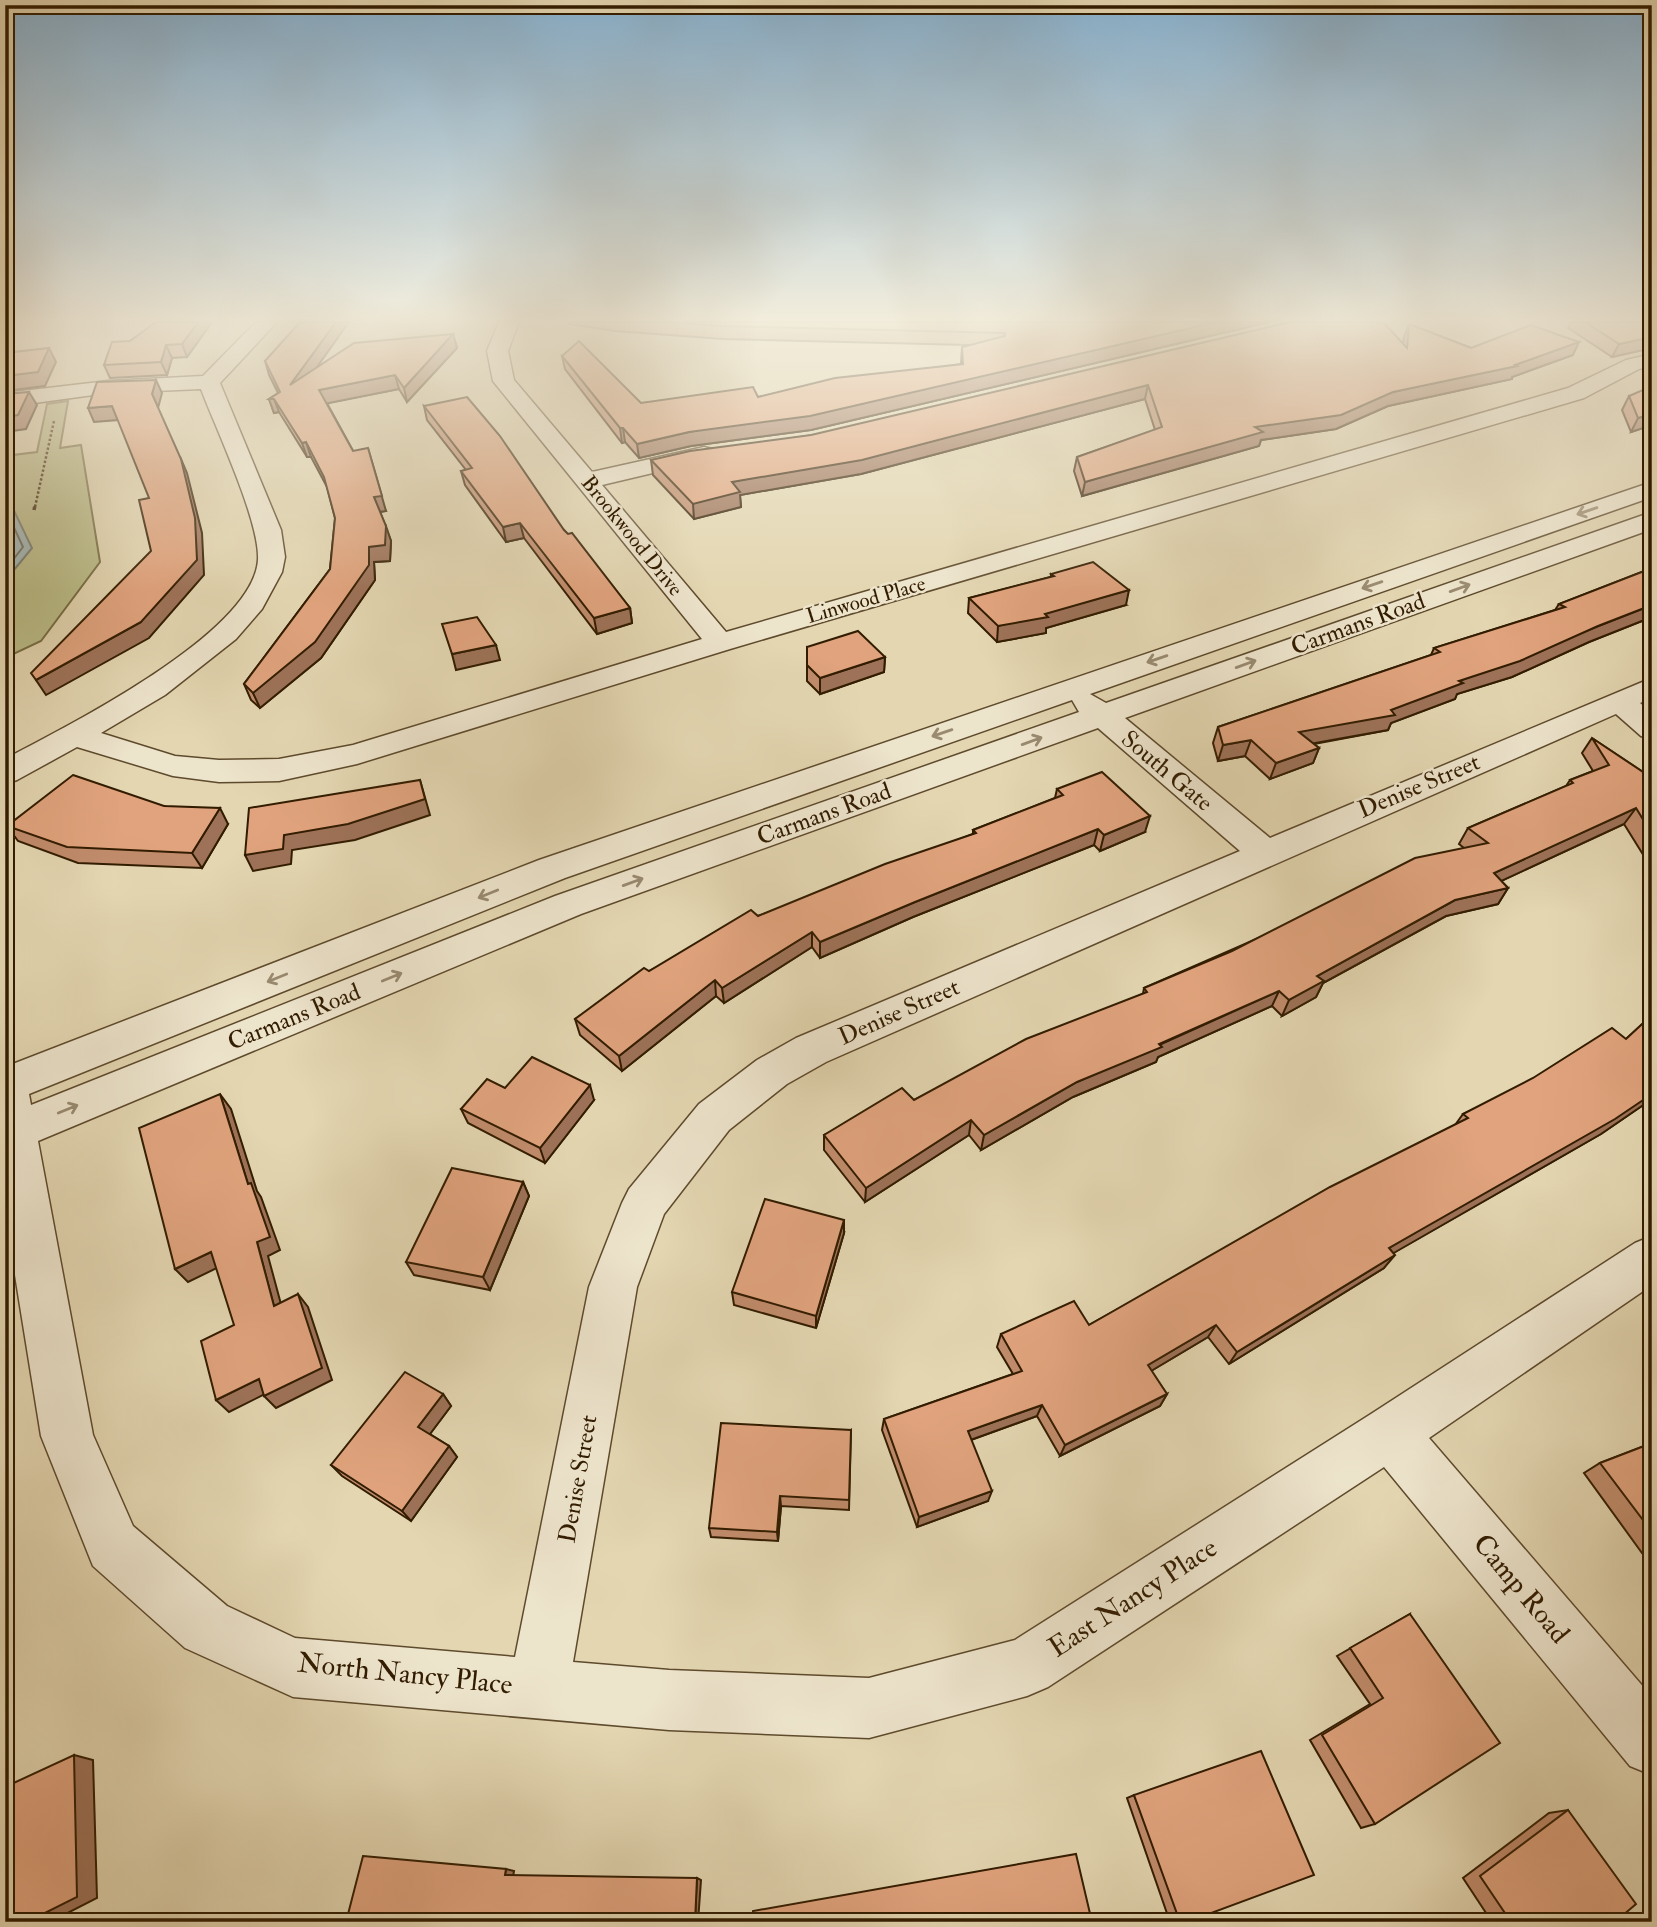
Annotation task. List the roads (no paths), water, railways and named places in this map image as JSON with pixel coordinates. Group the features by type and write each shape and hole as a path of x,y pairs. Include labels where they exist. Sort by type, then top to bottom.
{"street":[{"path":"5,773 135,700 215,644 257,597 270,570 272,552 268,530 221,412"},
{"name":"Brookwood Drive","path":"529,412 720,643"},
{"name":"Linwood Place","path":"72,735 173,766 219,771 279,770 357,754 720,643 1511,412"},
{"path":"586,481 691,456 732,451"},
{"name":"Carmans Road","path":"8,1109 552,869 1652,489"},
{"name":"Carmans Road","path":"8,1109 568,905 1652,520"},
{"name":"South Gate","path":"1072,688 1264,852"},
{"path":"1635,694 1652,729"},
{"name":"Denise Street","path":"539,1687 613,1287 646,1203 714,1117 772,1072 811,1050 1635,694"},
{"name":"North Nancy Place","path":"8,1109 67,1436 113,1546 206,1627 293,1667 539,1687"},
{"name":"East Nancy Place","path":"539,1687 669,1700 869,1708 1027,1666 1390,1433 1652,1258"},
{"name":"Camp Road","path":"1390,1433 1652,1744"}],"water":[{"path":"5,492 32,548 5,581"}]}
